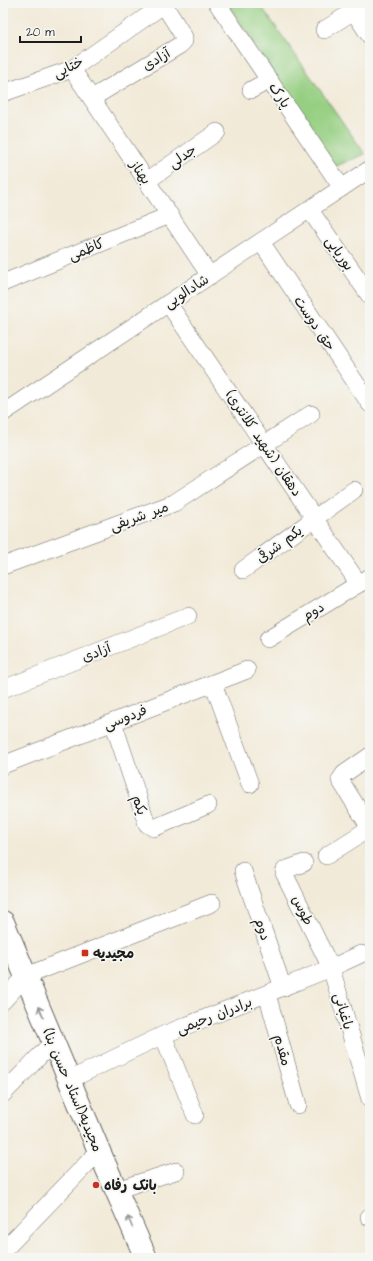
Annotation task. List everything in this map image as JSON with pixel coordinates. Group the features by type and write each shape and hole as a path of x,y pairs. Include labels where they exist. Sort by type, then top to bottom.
{"main road":[{"name":"مجیدیه(استاد حسن بنا)","path":"3,922 99,1151 146,1258"}],"street":[{"name":"پارک","path":"217,3 342,188"},
{"name":"ختایی","path":"3,93 72,69 165,4"},
{"name":"آزادی","path":"92,98 180,45 184,41 184,37 165,4"},
{"path":"324,30 356,6 370,36"},
{"name":"بهناز","path":"72,69 210,276"},
{"path":"250,90 270,80"},
{"name":"جدلی","path":"147,181 217,132"},
{"name":"شادالویی","path":"3,413 370,169"},
{"name":"بوریایی","path":"309,210 370,296"},
{"name":"کاظمی","path":"3,283 170,215"},
{"name":"حق دوست","path":"260,242 370,404"},
{"name":"دهقان (شهید کلانتری)","path":"168,303 314,518 364,581"},
{"name":"میر شریفی","path":"3,566 174,503 311,414"},
{"name":"یکم شرقی","path":"243,570 354,490"},
{"name":"دوم","path":"268,639 364,581"},
{"name":"آزادی","path":"3,688 188,616"},
{"name":"فردوسی","path":"3,765 247,670"},
{"path":"214,683 250,784"},
{"name":"یکم","path":"113,722 147,824 150,827 154,828 208,805"},
{"path":"326,856 370,828 340,780 344,774 370,756"},
{"name":"طوس","path":"304,863 285,870 284,873 331,968"},
{"name":"دوم","path":"243,871 283,988"},
{"path":"3,1001 26,976 212,903"},
{"name":"برادران رحیمی","path":"69,1080 163,1035 283,988 361,954"},
{"name":"باغبانی","path":"331,968 370,1099"},
{"name":"مقدم","path":"267,994 298,1105"},
{"path":"163,1035 195,1115"},
{"path":"3,1094 53,1042"},
{"path":"3,1252 99,1151"},
{"path":"116,1190 176,1171"}],"green space":[{"path":"227,3 259,3 365,154 334,167"}],"place":[{"name":"مجیدیه","path":"85,953"},
{"name":"بانک رفاه","path":"96,1185"}]}
